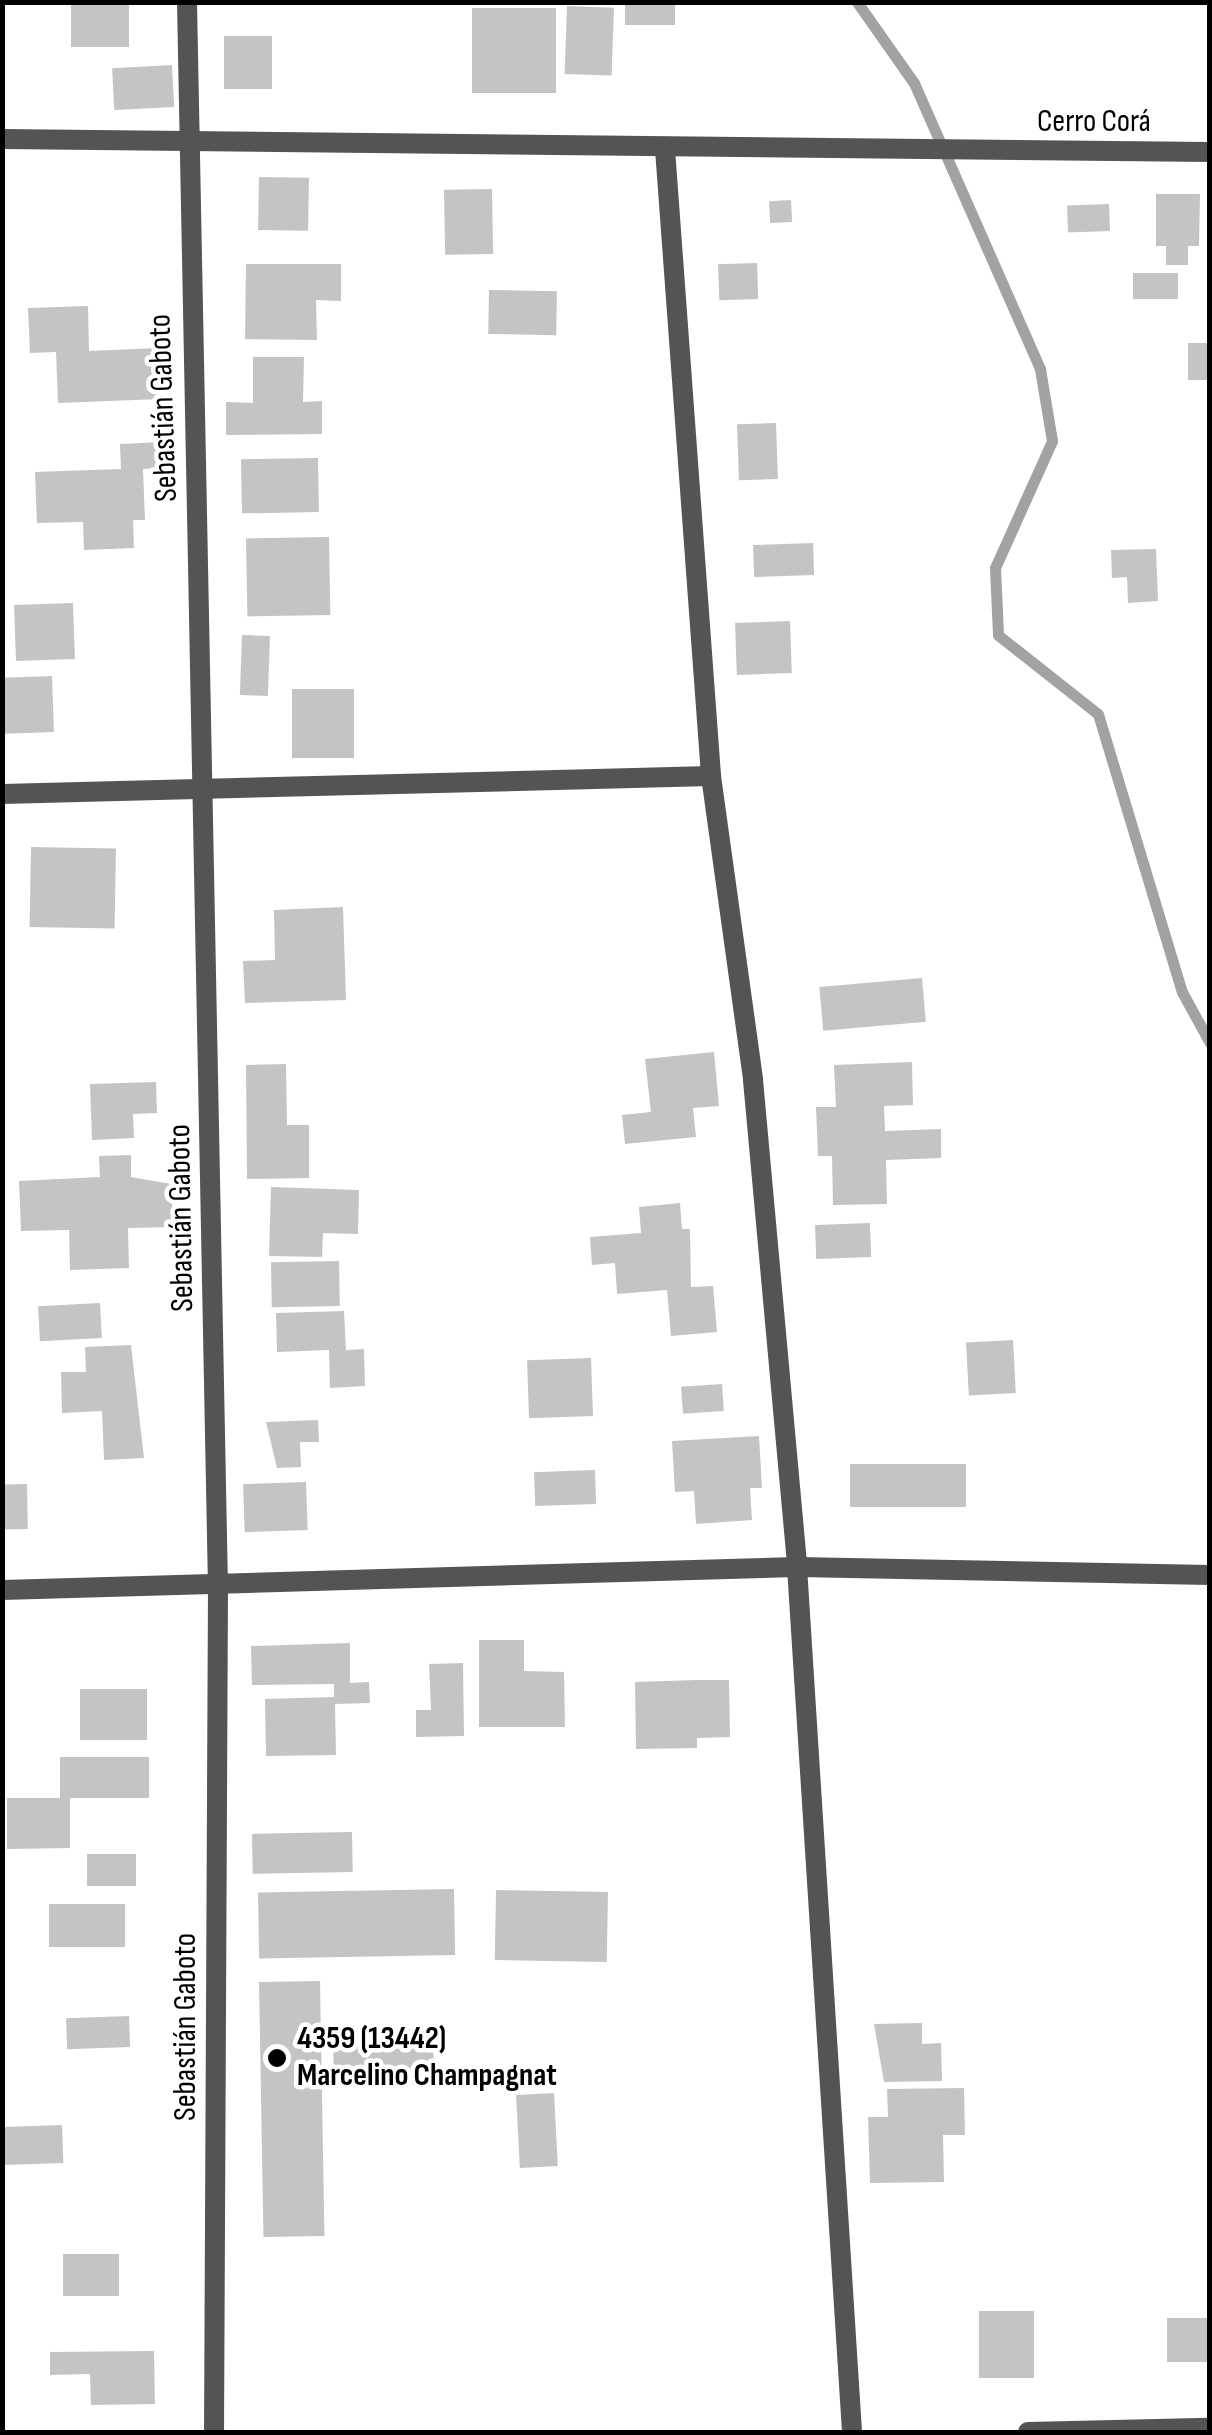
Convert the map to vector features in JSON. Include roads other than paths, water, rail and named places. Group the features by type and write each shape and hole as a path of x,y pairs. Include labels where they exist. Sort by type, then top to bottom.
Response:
{"street":[{"name":"Sebastián Gaboto","path":"188,2 186,145 206,794 218,1587 214,2432"},
{"name":"Cerro Corá","path":"2,139 186,145 1210,152"},
{"path":"664,149 711,776 752,1080 797,1566 852,2432"},
{"path":"2,794 206,794 711,776"},
{"path":"2,1590 218,1587 797,1566 1210,1574"},
{"path":"1028,2432 1210,2428"}],"waterway":[{"path":"857,2 914,83 1040,369 1052,441 995,568 998,635 1098,714 1182,992 1210,1043"}],"place":[{"name":"4359 (13442) Marcelino Champagnat","path":"277,2058"}]}
